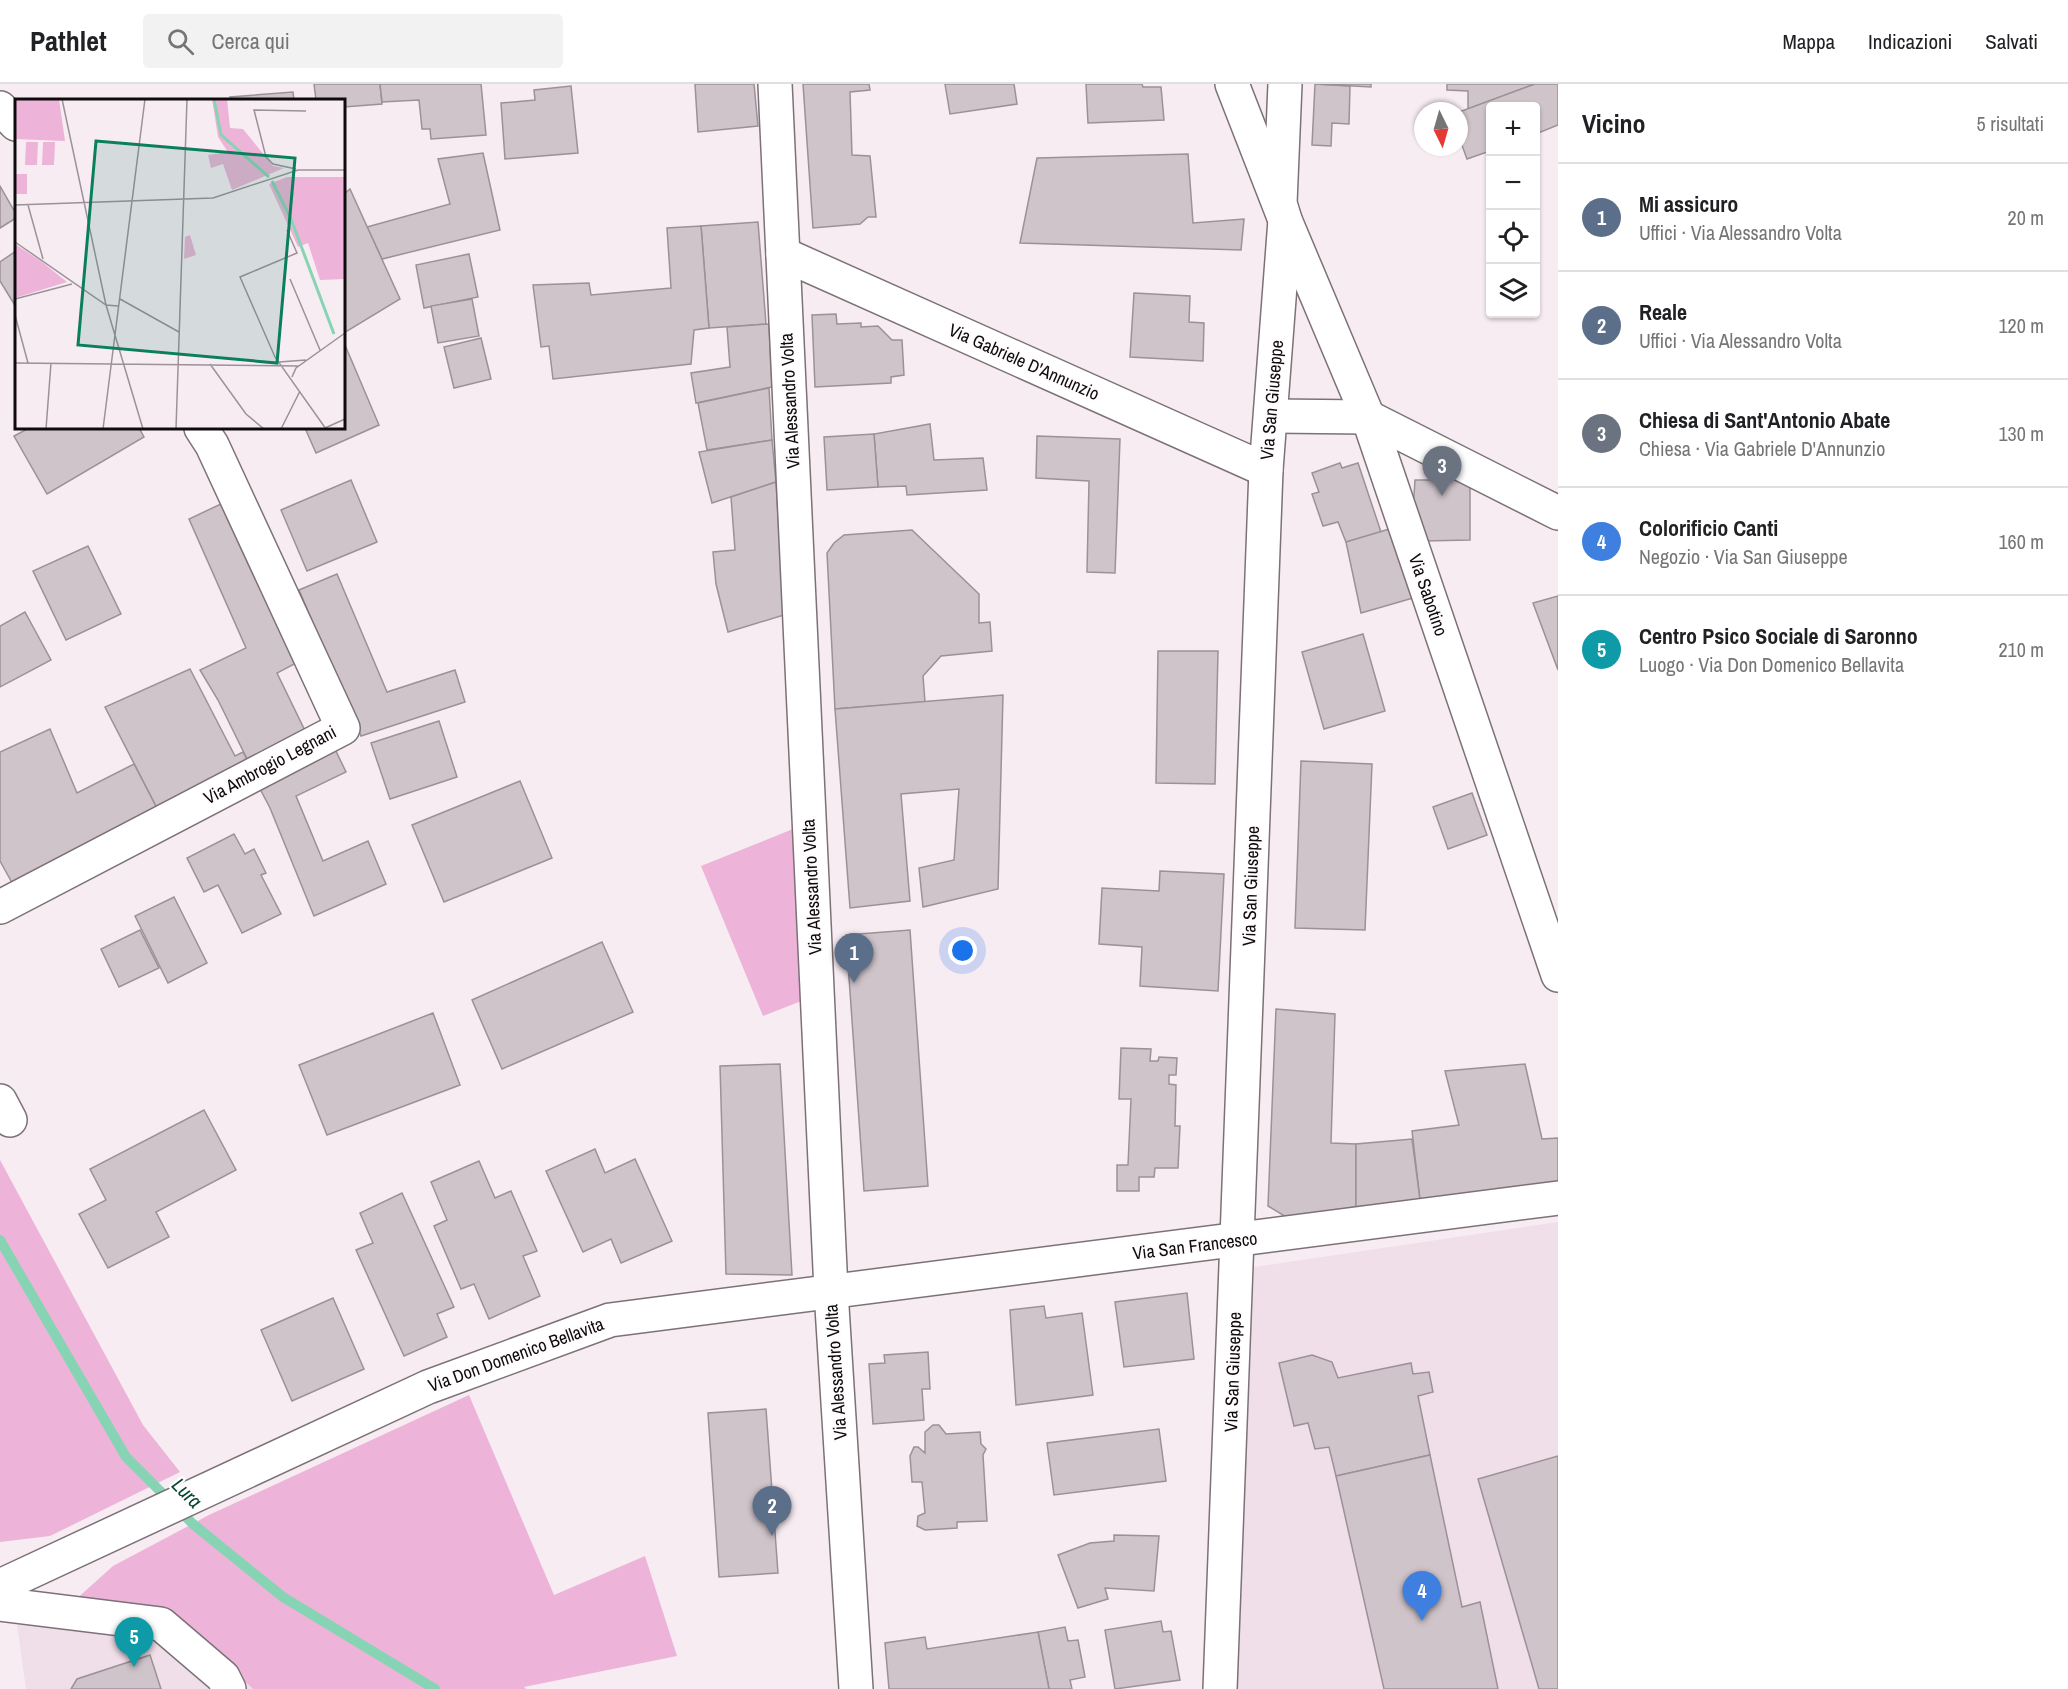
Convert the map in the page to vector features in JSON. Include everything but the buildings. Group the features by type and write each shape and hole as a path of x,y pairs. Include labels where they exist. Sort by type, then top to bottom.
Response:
{"street":[{"name":"Via Alessandro Volta","path":"775,84 831,1291 856,1689"},
{"path":"1232,84 1285,220"},
{"name":"Via San Giuseppe","path":"1220,1689 1266,470 1272,416 1285,220 1280,203 1285,84"},
{"path":"0,108 15,123"},
{"name":"Via Sabotino","path":"1285,220 1368,417 1558,975"},
{"name":"Via Gabriele D'Annunzio","path":"783,254 1266,470"},
{"path":"1272,416 1368,417 1558,513"},
{"name":"Via Ambrogio Legnani","path":"0,907 343,728 212,445 202,429"},
{"name":"Via San Francesco","path":"831,1291 1238,1241 1558,1198"},
{"name":"Via Don Domenico Bellavita","path":"0,1586 428,1387 610,1320 831,1291"},
{"path":"0,1604 161,1624 223,1677 229,1689"}],"shaded area":[{"path":"793,829 804,1000 763,1016 701,866"},
{"path":"0,1160 143,1425 180,1472 50,1536 0,1542"},
{"path":"1558,1222 1558,1689 1237,1689 1254,1267"},
{"path":"469,1395 554,1595 645,1556 677,1656 524,1687 526,1689 253,1689 166,1607 73,1602 113,1566 209,1515"},
{"path":"73,1602 166,1607 253,1689 26,1689 17,1625"}],"waterway":[{"name":"Lura","path":"0,1240 126,1457 193,1524 283,1597 435,1689"}],"place":[{"name":"Chiesa di Sant'Antonio Abate","path":"1442,496"},
{"name":"Mi assicuro","path":"854,983"},
{"name":"Reale","path":"772,1536"},
{"name":"Colorificio Canti","path":"1422,1621"},
{"name":"Centro Psico Sociale di Saronno","path":"134,1667"}]}
